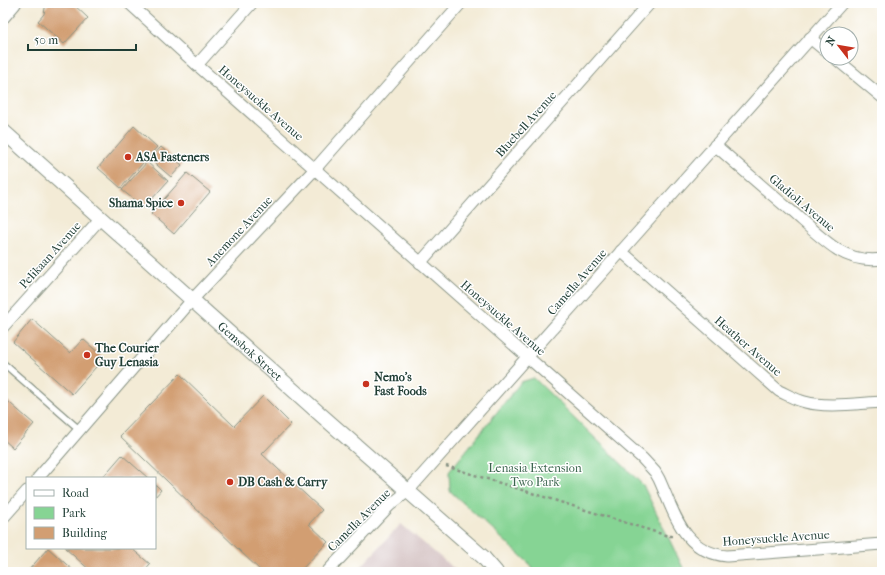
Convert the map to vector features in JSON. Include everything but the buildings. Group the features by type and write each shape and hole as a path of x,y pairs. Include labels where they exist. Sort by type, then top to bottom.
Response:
{"street":[{"path":"3,16 14,3"},
{"name":"Honeysuckle Avenue","path":"129,3 650,466 659,479 681,528 688,538 695,544 709,553 726,556 882,544"},
{"path":"197,65 252,3"},
{"name":"Anemone Avenue","path":"39,477 192,300 315,168 461,3"},
{"name":"Bluebell Avenue","path":"420,263 650,3"},
{"name":"Camella Avenue","path":"327,572 389,506 408,491 842,3"},
{"path":"810,38 819,45"},
{"path":"844,66 882,97"},
{"name":"Gemsbok Street","path":"3,131 100,219 482,557 496,572"},
{"name":"Gladioli Avenue","path":"715,145 810,228 838,250 861,259 882,259"},
{"name":"Pelikaan Avenue","path":"3,327 100,219"},
{"name":"Heather Avenue","path":"621,251 779,391 792,398 822,405 882,402"},
{"path":"3,518 26,492"}],"lane":[{"path":"3,363 80,431"}],"path":[{"path":"445,465 668,536 688,538"}],"shaded area":[{"path":"401,524 458,572 356,572"}],"green space":[{"name":"Lenasia Extension Two Park","path":"534,378 643,485 685,572 534,572 531,565 450,491 449,472 521,382"}],"place":[{"name":"ASA Fasteners","path":"128,157"},
{"name":"Shama Spice","path":"181,203"},
{"name":"The Courier Guy Lenasia","path":"87,355"},
{"name":"Nemo's Fast Foods","path":"366,384"},
{"name":"DB Cash & Carry","path":"230,482"}]}
